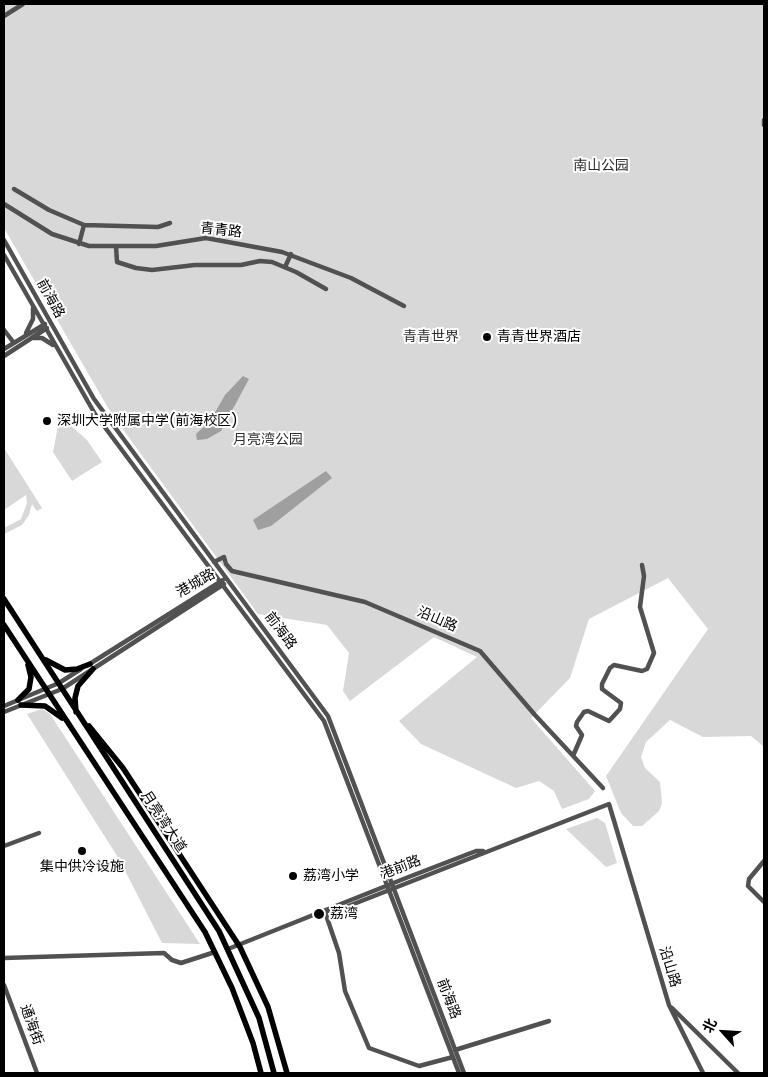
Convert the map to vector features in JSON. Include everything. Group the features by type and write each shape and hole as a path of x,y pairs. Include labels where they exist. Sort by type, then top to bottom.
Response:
{"main road":[{"name":"月亮湾大道","path":"4,599 212,919 228,949 258,1018 274,1073"},
{"name":"月亮湾大道","path":"4,625 205,932 216,952 244,1018 261,1073"},
{"path":"38,652 52,665 65,670 91,666"},
{"path":"26,658 31,682 29,689 19,703 45,706 70,726"},
{"path":"91,666 76,692 79,717 123,768 244,954 274,1023 286,1073"}],"street":[{"path":"4,16 23,4"},
{"path":"764,120 764,125"},
{"path":"14,188 50,210 84,225 158,227 170,222"},
{"name":"青青路","path":"4,204 38,226 79,244 156,246 206,238 291,254 351,278 404,306"},
{"path":"79,244 84,225"},
{"name":"前海路","path":"4,240 98,405 328,716 459,1073"},
{"path":"116,246 117,262 144,270 209,264 241,265 260,261 272,262 326,289"},
{"path":"285,267 291,254"},
{"name":"前海路","path":"4,255 96,414 327,726 464,1073"},
{"path":"23,337 33,319 32,304"},
{"path":"4,349 43,324 51,324"},
{"path":"4,356 51,324"},
{"path":"4,330 14,343"},
{"path":"32,338 42,338 57,348"},
{"name":"沿山路","path":"214,562 224,557 226,564 232,571 365,602 480,651 603,788"},
{"path":"573,756 582,735 576,726 576,722 584,712 588,711 609,721 620,709 621,703 602,689 602,684 610,668 614,665 642,671 647,669 654,653 640,608 644,576 642,565"},
{"name":"港城路","path":"19,703 60,686 220,580 227,579"},
{"name":"港城路","path":"91,666 224,585 227,579"},
{"path":"4,706 19,703"},
{"path":"4,712 19,703"},
{"name":"沿山路","path":"609,804 669,1005 703,1073"},
{"name":"港前路","path":"228,949 326,911 346,907 391,887 478,856 484,851 609,804"},
{"path":"4,846 39,833"},
{"path":"764,861 749,880 748,886 764,902"},
{"path":"326,911 339,953 345,991 369,1048 419,1066 453,1057"},
{"path":"4,958 164,952 172,960 181,963 216,952"},
{"name":"通海街","path":"4,984 37,1073"},
{"path":"669,1005 738,1073"},
{"path":"455,1050 549,1021"}],"green space":[{"path":"4,4 764,4 764,747 751,736 703,737 670,720 646,742 641,757 645,768 660,782 662,803 659,811 642,826 633,826 621,813 606,776 708,629 668,578 589,619 570,678 531,718 595,791 589,799 562,809 554,791 539,781 516,788 421,744 399,721 477,657 434,637 350,701 343,691 349,653 327,625 258,614 111,413 4,228"},
{"path":"60,416 87,440 102,462 72,481 53,452"},
{"path":"4,448 42,508 37,511 32,504 29,515 22,525 4,534 4,528 21,519 27,503 26,495 4,510"},
{"path":"42,709 50,714 200,944 162,943 119,859 27,714"},
{"path":"597,818 605,823 617,863 606,867 566,829"}],"shaded area":[{"path":"243,376 249,379 221,431 207,439 197,440 196,434 210,421 225,395"},
{"path":"326,471 332,478 271,526 258,530 253,520"}],"place":[{"name":"青青世界酒店","path":"487,337"},
{"name":"深圳大学附属中学(前海校区)","path":"47,421"},
{"name":"集中供冷设施","path":"82,851"},
{"name":"荔湾小学","path":"293,876"},
{"name":"荔湾","path":"319,914"}],"park label":[{"name":"南山公园","path":"601,166"},
{"name":"青青世界","path":"431,337"},
{"name":"月亮湾公园","path":"268,440"}]}
